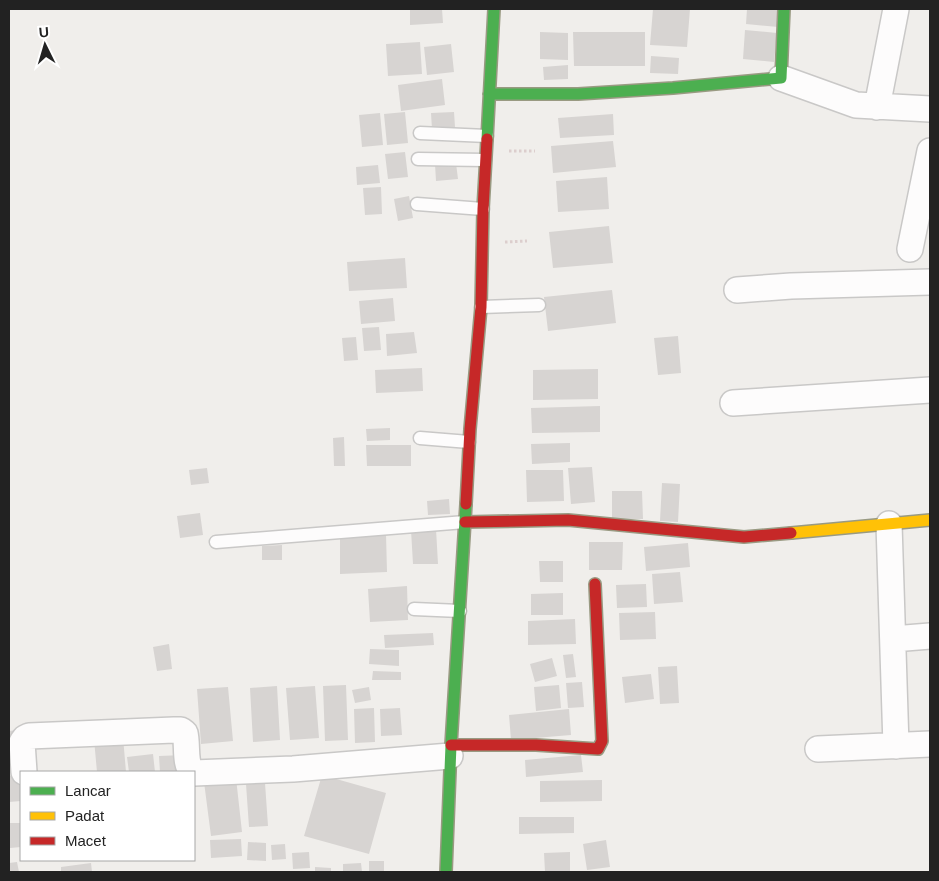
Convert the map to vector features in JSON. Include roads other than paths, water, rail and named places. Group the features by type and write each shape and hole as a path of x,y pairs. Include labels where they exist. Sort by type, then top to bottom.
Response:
{"main road":[{"path":"446,872 451,750 469,442 481,307 483,209 494,9"},
{"path":"489,94 578,94 781,78 784,9"},
{"path":"465,522 568,520 744,537 930,520"},
{"path":"451,750 536,745 598,749 602,741 595,584"}],"street":[{"path":"877,107 896,9"},
{"path":"781,78 856,105 930,110"},
{"path":"910,248 930,151"},
{"path":"737,290 790,286 930,282"},
{"path":"734,403 930,390"},
{"path":"889,524 896,746"},
{"path":"893,639 930,636"},
{"path":"24,771 22,742 29,736 181,730 186,738 188,767 191,771"},
{"path":"818,749 930,744"},
{"path":"195,774 293,769 451,750"}],"lane":[{"path":"420,133 487,136"},
{"path":"418,160 486,160"},
{"path":"417,204 483,209"},
{"path":"481,307 539,305"},
{"path":"420,438 469,442"},
{"path":"216,542 465,522"},
{"path":"414,609 460,612"}]}
